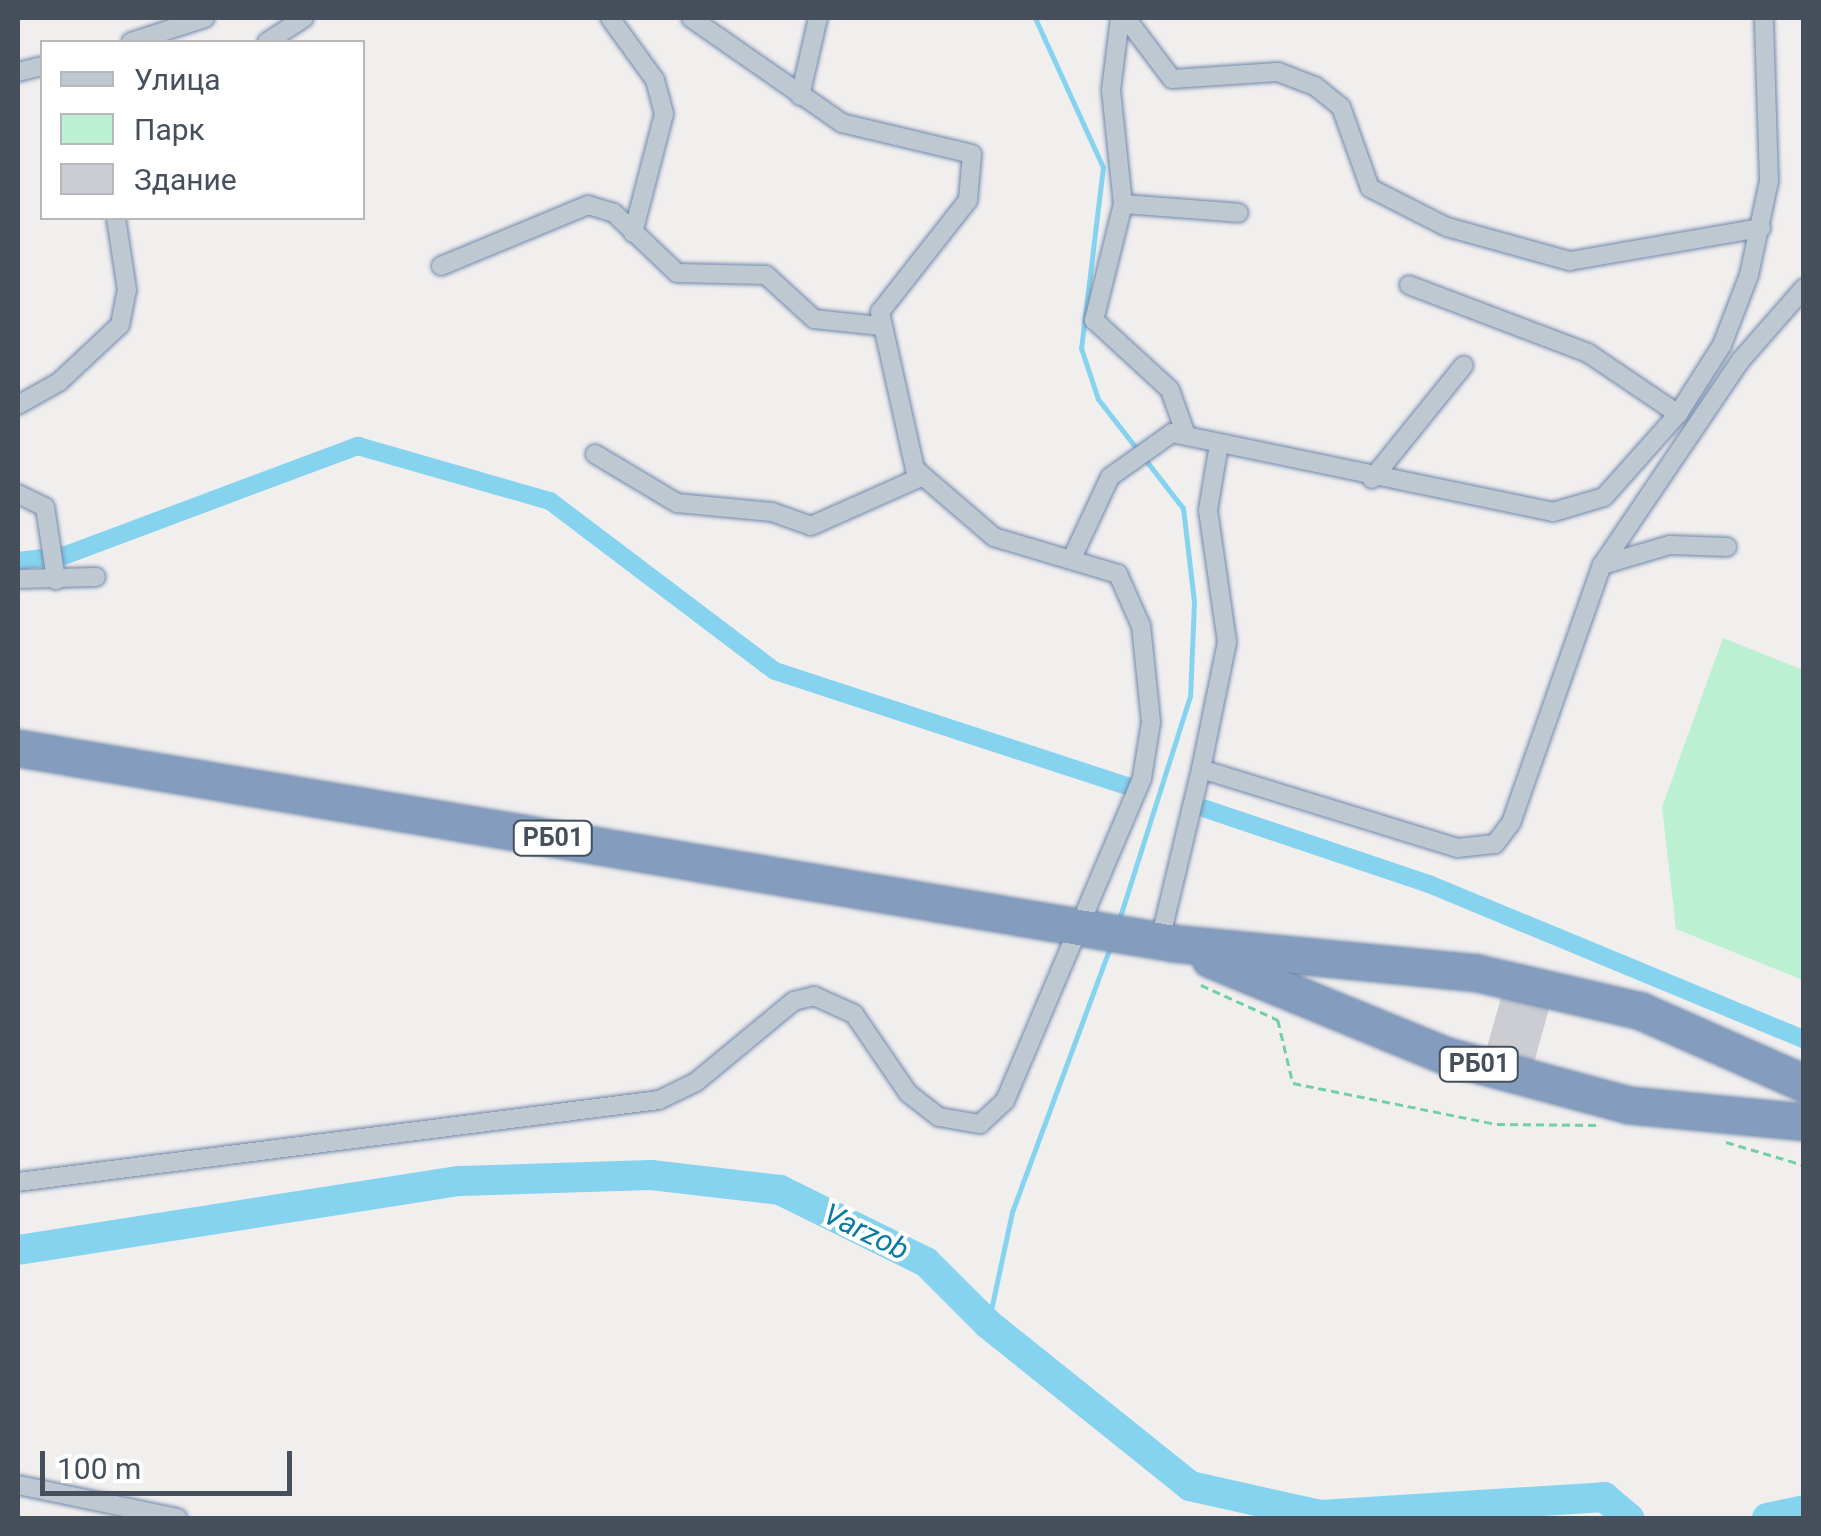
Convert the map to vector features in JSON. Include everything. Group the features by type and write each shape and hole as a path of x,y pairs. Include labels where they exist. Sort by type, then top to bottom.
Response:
{"highway":[{"name":"РБ01","path":"18,748 1159,940 1532,984 1641,1011 1804,1083"},
{"name":"РБ01","path":"1159,940 1447,1056 1629,1105 1804,1122"}],"street":[{"path":"138,40 205,18"},
{"path":"270,40 304,18"},
{"path":"610,18 655,80 664,114 633,233"},
{"path":"18,1182 659,1100 814,996 854,1014 922,1106 954,1124 980,1124 1005,1101 1084,927 1142,778 1151,722 1128,586 1074,556 994,537 919,478 879,326 897,281 968,200 976,161 966,150 842,123 691,18"},
{"path":"800,96 818,18"},
{"path":"1123,18 1111,90 1123,204 1096,327 1170,390 1186,435"},
{"path":"1123,18 1172,79 1278,72 1315,86 1341,107 1370,188 1447,227 1570,261 1762,228"},
{"path":"1074,556 1110,476 1160,437 1186,435 1372,480 1568,511 1627,480 1678,414 1722,345 1762,228 1764,18"},
{"path":"1123,204 1239,213"},
{"path":"440,266 588,205 633,233 677,273 766,275 814,319 879,326"},
{"path":"18,405 59,382 120,325 127,290 116,220"},
{"path":"1408,286 1588,353 1678,414"},
{"path":"1201,770 1487,850 1511,823 1602,565 1741,360 1804,288"},
{"path":"1722,345 1741,360"},
{"path":"1372,480 1464,365"},
{"path":"1159,940 1201,770 1226,642 1208,510 1219,444"},
{"path":"595,454 676,503 772,512 810,526 919,478"},
{"path":"18,494 45,507 56,576"},
{"path":"1602,565 1670,544 1727,547"},
{"path":"18,579 96,576"},
{"path":"18,1486 178,1518"}],"path":[{"path":"1194,979 1278,1020 1293,1083 1497,1124 1618,1124"},
{"path":"1714,1138 1804,1165"}],"green space":[{"path":"1723,638 1803,670 1803,980 1676,929 1662,807"}],"building":[{"path":"1511,963 1558,976 1529,1081 1481,1068"}],"waterway":[{"path":"1035,18 1103,167 1081,348 1098,399 1183,508 1194,602 1190,696 1119,920"},
{"path":"18,561 66,555 358,446 550,501 775,671 1135,789"},
{"path":"1206,809 1429,884 1804,1039"},
{"path":"988,1324 1012,1212 1111,944"},
{"name":"Varzob","path":"18,1250 461,1181 651,1175 780,1190 926,1262 988,1324 1190,1486 1320,1515 1604,1497 1629,1518"},
{"name":"Varzob","path":"1767,1518 1804,1510"}]}
